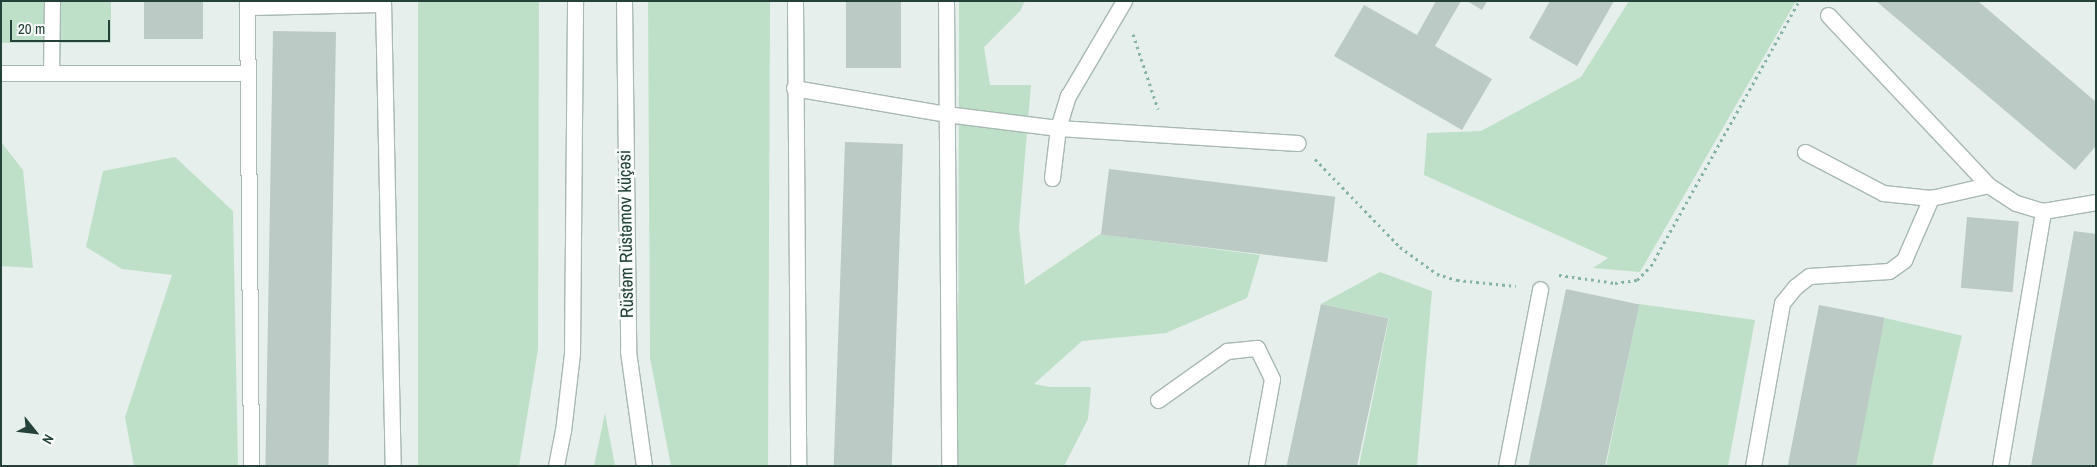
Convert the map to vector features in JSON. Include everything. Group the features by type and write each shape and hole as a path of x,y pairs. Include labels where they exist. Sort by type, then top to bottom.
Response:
{"street":[{"path":"51,73 52,1"},
{"path":"556,466 563,431 572,353 575,1"},
{"name":"Rüstəm Rüstəmov küçəsi","path":"624,1 628,351 644,466"},
{"path":"795,1 794,88 798,466"},
{"path":"946,1 949,466"},
{"path":"1052,178 1058,128 1068,96 1124,2"},
{"path":"250,466 247,4 383,3 393,466"},
{"path":"1828,15 1988,185 2016,203 2043,211 2096,202"},
{"path":"1,73 247,73"},
{"path":"794,88 946,114 1058,128 1298,143"},
{"path":"1805,152 1883,193 1931,198 1988,185"},
{"path":"1753,466 1782,303 1795,287 1809,276 1889,271 1904,260 1931,198"},
{"path":"2000,466 2043,211"},
{"path":"1506,466 1540,289"},
{"path":"1158,400 1227,351 1257,348 1272,379 1256,466"}],"path":[{"path":"1298,143 1337,180 1400,247 1437,274 1457,280 1540,289 1551,278 1561,275 1615,283 1637,280 1651,266 1799,1"},
{"path":"1124,2 1167,135"}],"green space":[{"path":"1,1 111,1 111,43 1,43"},
{"path":"418,1 539,1 538,349 519,466 418,466"},
{"path":"648,1 770,1 768,466 671,466 650,358"},
{"path":"959,1 1025,1 1020,11 984,47 990,85 1031,85 1019,228 1025,285 1100,234 1260,255 1247,298 1166,333 1082,341 1034,384 1050,387 1091,387 1088,419 1064,466 958,466"},
{"path":"1629,1 1796,1 1640,272 1593,268 1608,258 1424,175 1427,133 1481,131 1581,77"},
{"path":"1,142 23,170 33,268 1,266"},
{"path":"175,157 233,211 238,466 134,466 125,417 172,275 122,269 86,247 103,171"},
{"path":"1380,272 1432,291 1417,466 1359,466 1389,318 1321,304"},
{"path":"1639,304 1755,320 1728,466 1606,466"},
{"path":"1885,318 1962,336 1932,466 1851,465"},
{"path":"605,413 615,466 594,466"}],"building":[{"path":"144,1 203,1 203,39 144,39"},
{"path":"846,1 901,1 901,68 846,68"},
{"path":"1436,1 1461,1 1435,46 1492,79 1462,130 1334,56 1364,5 1417,35"},
{"path":"1467,1 1487,1 1482,10"},
{"path":"1550,1 1614,1 1577,66 1529,38"},
{"path":"1876,1 1978,1 2096,102 2096,146 2075,170"},
{"path":"273,31 336,32 328,466 265,466"},
{"path":"845,142 903,144 892,466 834,466"},
{"path":"1109,169 1335,197 1327,262 1101,235"},
{"path":"1967,217 2019,222 2013,292 1961,288"},
{"path":"2074,231 2096,234 2096,466 2031,466"},
{"path":"1566,289 1639,305 1605,466 1529,465"},
{"path":"1321,304 1388,318 1357,466 1287,465"},
{"path":"1819,305 1885,318 1856,466 1788,466"}]}
